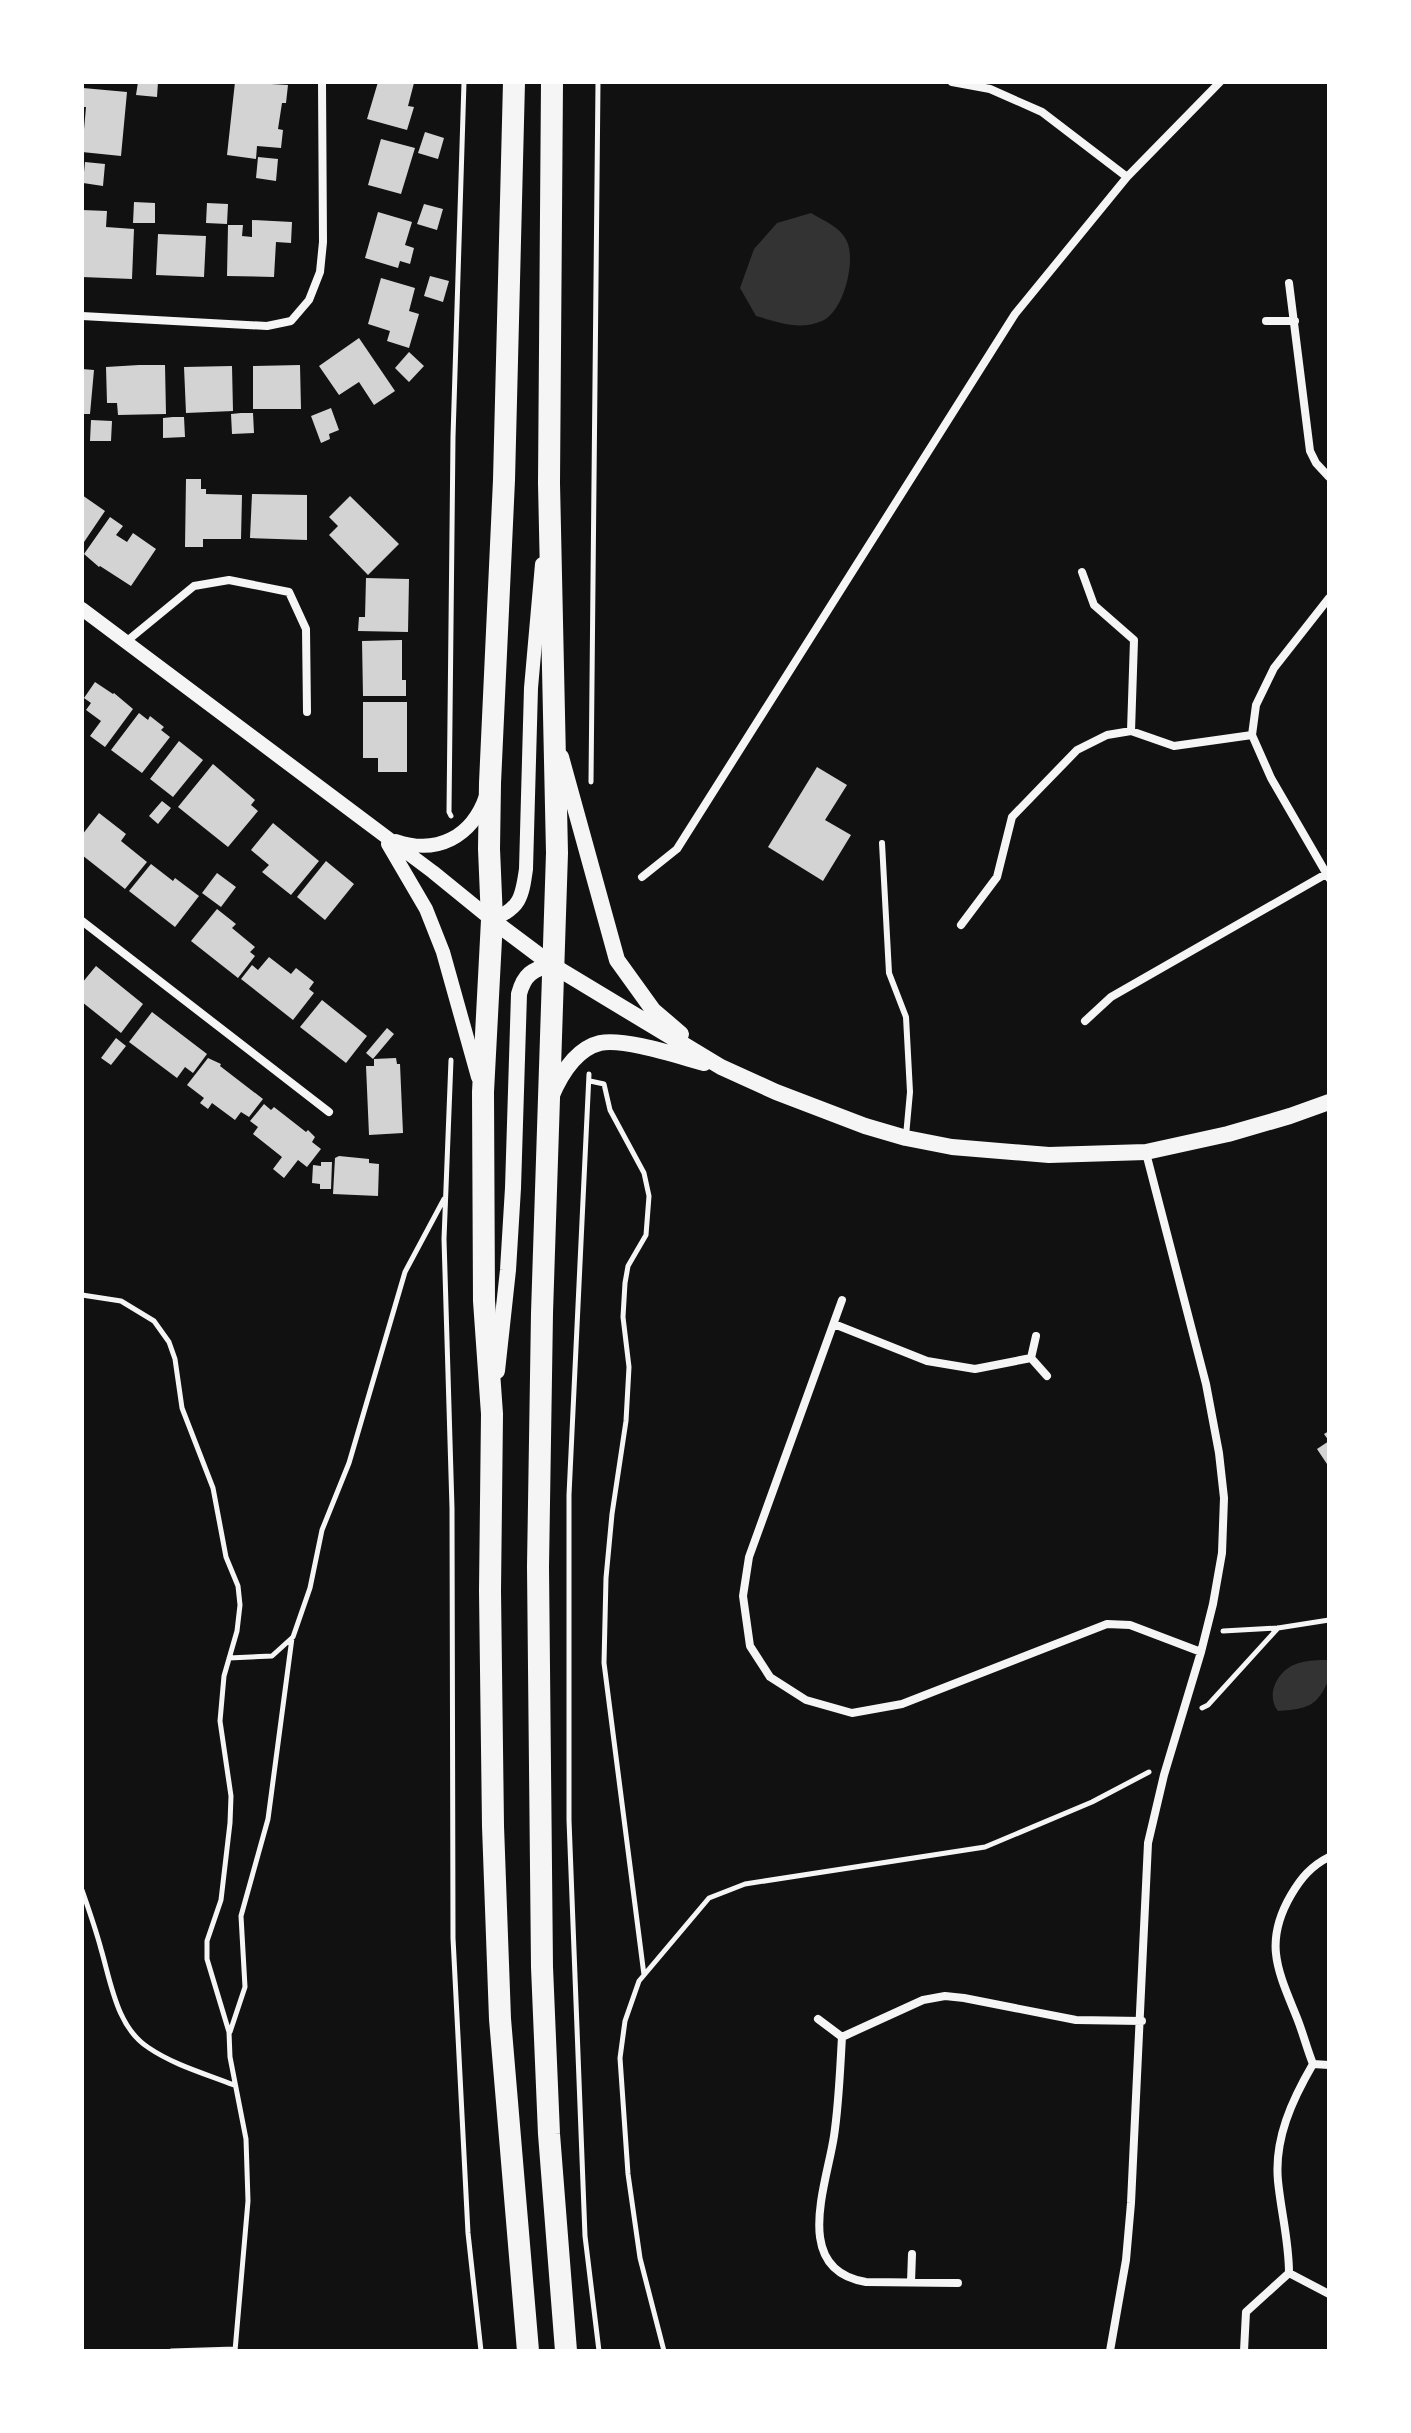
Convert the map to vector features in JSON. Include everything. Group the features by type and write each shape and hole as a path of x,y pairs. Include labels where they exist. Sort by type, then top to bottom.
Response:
{"highway":[{"path":"514,82 504,480 490,783 492,920 483,1092 484,1301 492,1414 492,1732 499,1989 528,2351"},
{"path":"552,82 549,483 557,853 538,1567 542,1967 549,2134 566,2351"}],"main road":[{"path":"555,732 617,960 653,1010 721,1067"},
{"path":"492,920 552,965 721,1067 776,1092 906,1138 952,1147 1049,1155 1146,1152 1228,1134 1329,1102"},
{"path":"492,1414 508,1270 519,994 523,979 536,968 552,965"},
{"path":"549,1101 568,1065 598,1043 639,1046 721,1067"}],"street":[{"path":"82,316 267,326 291,321 309,300 320,272 323,242 322,82"},
{"path":"952,82 990,89 1042,112 1127,177"},
{"path":"642,877 677,849 1015,314 1127,177 1220,82"},
{"path":"1289,283 1310,451 1329,477"},
{"path":"1266,321 1295,321"},
{"path":"82,609 492,920 510,912 522,895 526,869 531,688 549,483"},
{"path":"1082,572 1094,605 1134,640 1131,731"},
{"path":"127,641 194,586 229,580 289,592 306,629 307,712"},
{"path":"1085,1021 1111,997 1328,876 1271,778 1252,735 1256,705 1274,668 1329,598"},
{"path":"961,925 997,877 1012,817 1077,750 1107,735 1131,731 1174,746 1252,735"},
{"path":"384,837 410,846 427,847 460,835 472,824 482,807 490,783"},
{"path":"384,837 426,909 443,952 483,1092"},
{"path":"82,921 329,1112"},
{"path":"1110,2351 1126,2260 1142,2021 1148,1843 1207,1628 1222,1553 1224,1498 1206,1384 1146,1152"},
{"path":"842,1300 749,1557 743,1596 750,1646 770,1677 806,1700 852,1713 902,1704 1107,1624 1130,1625 1201,1652"},
{"path":"834,1324 927,1361 975,1369 1031,1358"},
{"path":"1031,1358 1036,1336"},
{"path":"1031,1358 1047,1376"},
{"path":"1244,2351 1246,2312 1289,2273 1289,2247 1277,2178 1282,2135 1291,2102 1313,2064 1297,2017 1283,1989 1275,1942 1281,1913 1291,1895 1313,1865 1329,1857"},
{"path":"842,2037 923,2000 945,1996 1076,2020 1142,2021"},
{"path":"818,2019 842,2037"},
{"path":"842,2037 837,2115 819,2218 821,2243 829,2263 853,2280 958,2283"},
{"path":"1313,2064 1329,2065"},
{"path":"911,2282 912,2254"},
{"path":"1289,2273 1329,2294"}],"lane":[{"path":"882,843 889,973 906,1017 910,1092 906,1138"}],"path":[{"path":"449,812 453,437 464,82"},
{"path":"591,797 598,82"},
{"path":"451,1048 444,1239 452,1524 453,1938 468,2233 481,2351"},
{"path":"599,2351 585,2236 569,1820 569,1495 590,1081 604,1084 610,1110 644,1173 649,1196 646,1235 628,1266 625,1283 623,1317 629,1367 626,1421 606,1578 604,1663 644,1975"},
{"path":"229,2035 245,1987 241,1916 268,1819 293,1637 310,1588 322,1530 349,1463 405,1272 446,1195"},
{"path":"82,1295 121,1301 154,1321 169,1342 175,1359 182,1408 213,1488 226,1557 238,1586 240,1605 237,1631 224,1676 220,1721 231,1796 230,1823 221,1900 207,1941 207,1959 229,2035 234,2085 246,2139 248,2201 235,2350 171,2351"},
{"path":"1207,1628 1228,1632 1329,1620"},
{"path":"1181,1719 1208,1705 1278,1628"},
{"path":"229,1658 272,1656 293,1637"},
{"path":"664,2351 640,2258 628,2174 620,2058 625,2021 639,1981 709,1898 745,1884 985,1847 1092,1802 1168,1763"},
{"path":"82,1890 111,1988 134,2036 168,2059 234,2085"}],"shaded area":[{"path":"811,213 838,229 848,244 850,264 846,287 836,308 822,321 805,325 756,316 740,288 754,249 777,223"},
{"path":"1329,1660 1329,1678 1316,1701 1297,1709 1278,1711 1274,1705 1273,1691 1284,1672 1300,1663"}],"building":[{"path":"138,82 158,82 157,97 136,95"},
{"path":"235,82 288,85 278,129 283,130 281,148 257,146 256,159 227,155"},
{"path":"378,82 414,83 408,106 414,107 407,130 367,119"},
{"path":"83,88 127,92 121,156 82,152 86,107 82,107"},
{"path":"425,132 444,138 438,159 418,153"},
{"path":"381,139 415,148 401,194 368,185"},
{"path":"258,157 278,159 276,181 256,178"},
{"path":"85,162 105,164 103,186 83,183"},
{"path":"134,202 155,203 155,223 133,223"},
{"path":"207,203 228,204 227,224 206,223"},
{"path":"424,204 443,209 437,230 417,224"},
{"path":"82,210 107,211 106,227 134,229 132,279 82,277"},
{"path":"378,212 412,222 405,245 414,248 410,264 400,261 398,268 365,258"},
{"path":"252,220 292,222 291,243 276,242 274,277 227,276 228,225 243,225 242,236 252,237"},
{"path":"158,234 206,236 204,277 156,275"},
{"path":"430,276 449,281 443,302 424,296"},
{"path":"381,278 415,288 409,311 419,314 409,348 387,341 390,331 368,324"},
{"path":"359,338 395,391 374,405 359,382 339,395 319,366"},
{"path":"409,352 424,366 409,382 395,368"},
{"path":"165,365 166,414 118,415 117,403 107,403 106,367"},
{"path":"300,365 301,409 253,409 253,366"},
{"path":"232,366 233,411 186,413 184,367"},
{"path":"82,369 94,370 90,414 82,414"},
{"path":"331,408 339,430 329,434 330,439 321,443 311,416"},
{"path":"253,413 254,433 232,434 231,414"},
{"path":"184,417 185,437 163,438 163,418"},
{"path":"91,420 112,421 111,441 90,441"},
{"path":"186,479 201,479 201,489 206,489 206,494 242,495 241,539 203,539 203,547 185,547"},
{"path":"252,494 307,495 307,540 250,538"},
{"path":"82,495 105,511 82,545"},
{"path":"350,496 399,544 368,575 329,535 338,526 329,517"},
{"path":"110,517 123,526 116,535 127,542 133,533 156,549 131,586 84,554"},
{"path":"366,578 409,579 408,632 358,631 359,617 365,617"},
{"path":"402,640 402,680 406,680 406,696 363,696 362,641"},
{"path":"95,682 133,709 105,747 90,736 101,721 86,710 91,703 84,698"},
{"path":"363,702 407,702 407,772 378,772 378,758 363,758"},
{"path":"139,713 148,720 150,716 164,727 161,730 170,737 142,773 111,750"},
{"path":"179,741 203,760 173,797 150,779"},
{"path":"213,764 255,800 251,805 258,811 228,847 178,807"},
{"path":"817,767 847,785 825,820 851,835 823,881 768,847"},
{"path":"162,801 171,808 158,824 149,816"},
{"path":"99,813 126,834 121,841 147,862 125,889 82,855 82,835"},
{"path":"273,823 319,861 291,895 262,872 269,865 251,850"},
{"path":"326,861 354,884 325,920 297,897"},
{"path":"151,864 199,896 175,927 129,891"},
{"path":"217,873 236,887 221,907 202,893"},
{"path":"217,909 236,924 232,928 255,947 250,952 255,956 238,978 191,941"},
{"path":"269,957 291,974 296,968 314,982 309,989 314,993 293,1020 241,979 252,965 258,970"},
{"path":"96,966 143,1004 121,1033 82,1002 82,983"},
{"path":"322,1000 367,1036 346,1063 300,1027"},
{"path":"152,1012 207,1054 193,1073 185,1067 177,1078 129,1042"},
{"path":"387,1028 394,1034 373,1059 366,1053"},
{"path":"116,1038 126,1046 111,1065 101,1058"},
{"path":"208,1058 221,1064 263,1099 249,1117 241,1112 235,1120 212,1103 208,1109 200,1103 204,1098 187,1085"},
{"path":"396,1058 397,1064 400,1064 403,1133 369,1135 366,1066 374,1066 374,1059"},
{"path":"264,1104 271,1110 274,1107 306,1132 308,1130 315,1137 312,1142 321,1149 307,1167 298,1160 284,1178 273,1169 282,1157 253,1134 258,1127 250,1121"},
{"path":"335,1158 369,1159 369,1163 379,1164 378,1196 333,1194"},
{"path":"321,1162 332,1162 331,1189 320,1189 320,1184 312,1183 313,1165 321,1166"},
{"path":"1329,1441 1329,1467 1317,1449"}]}
